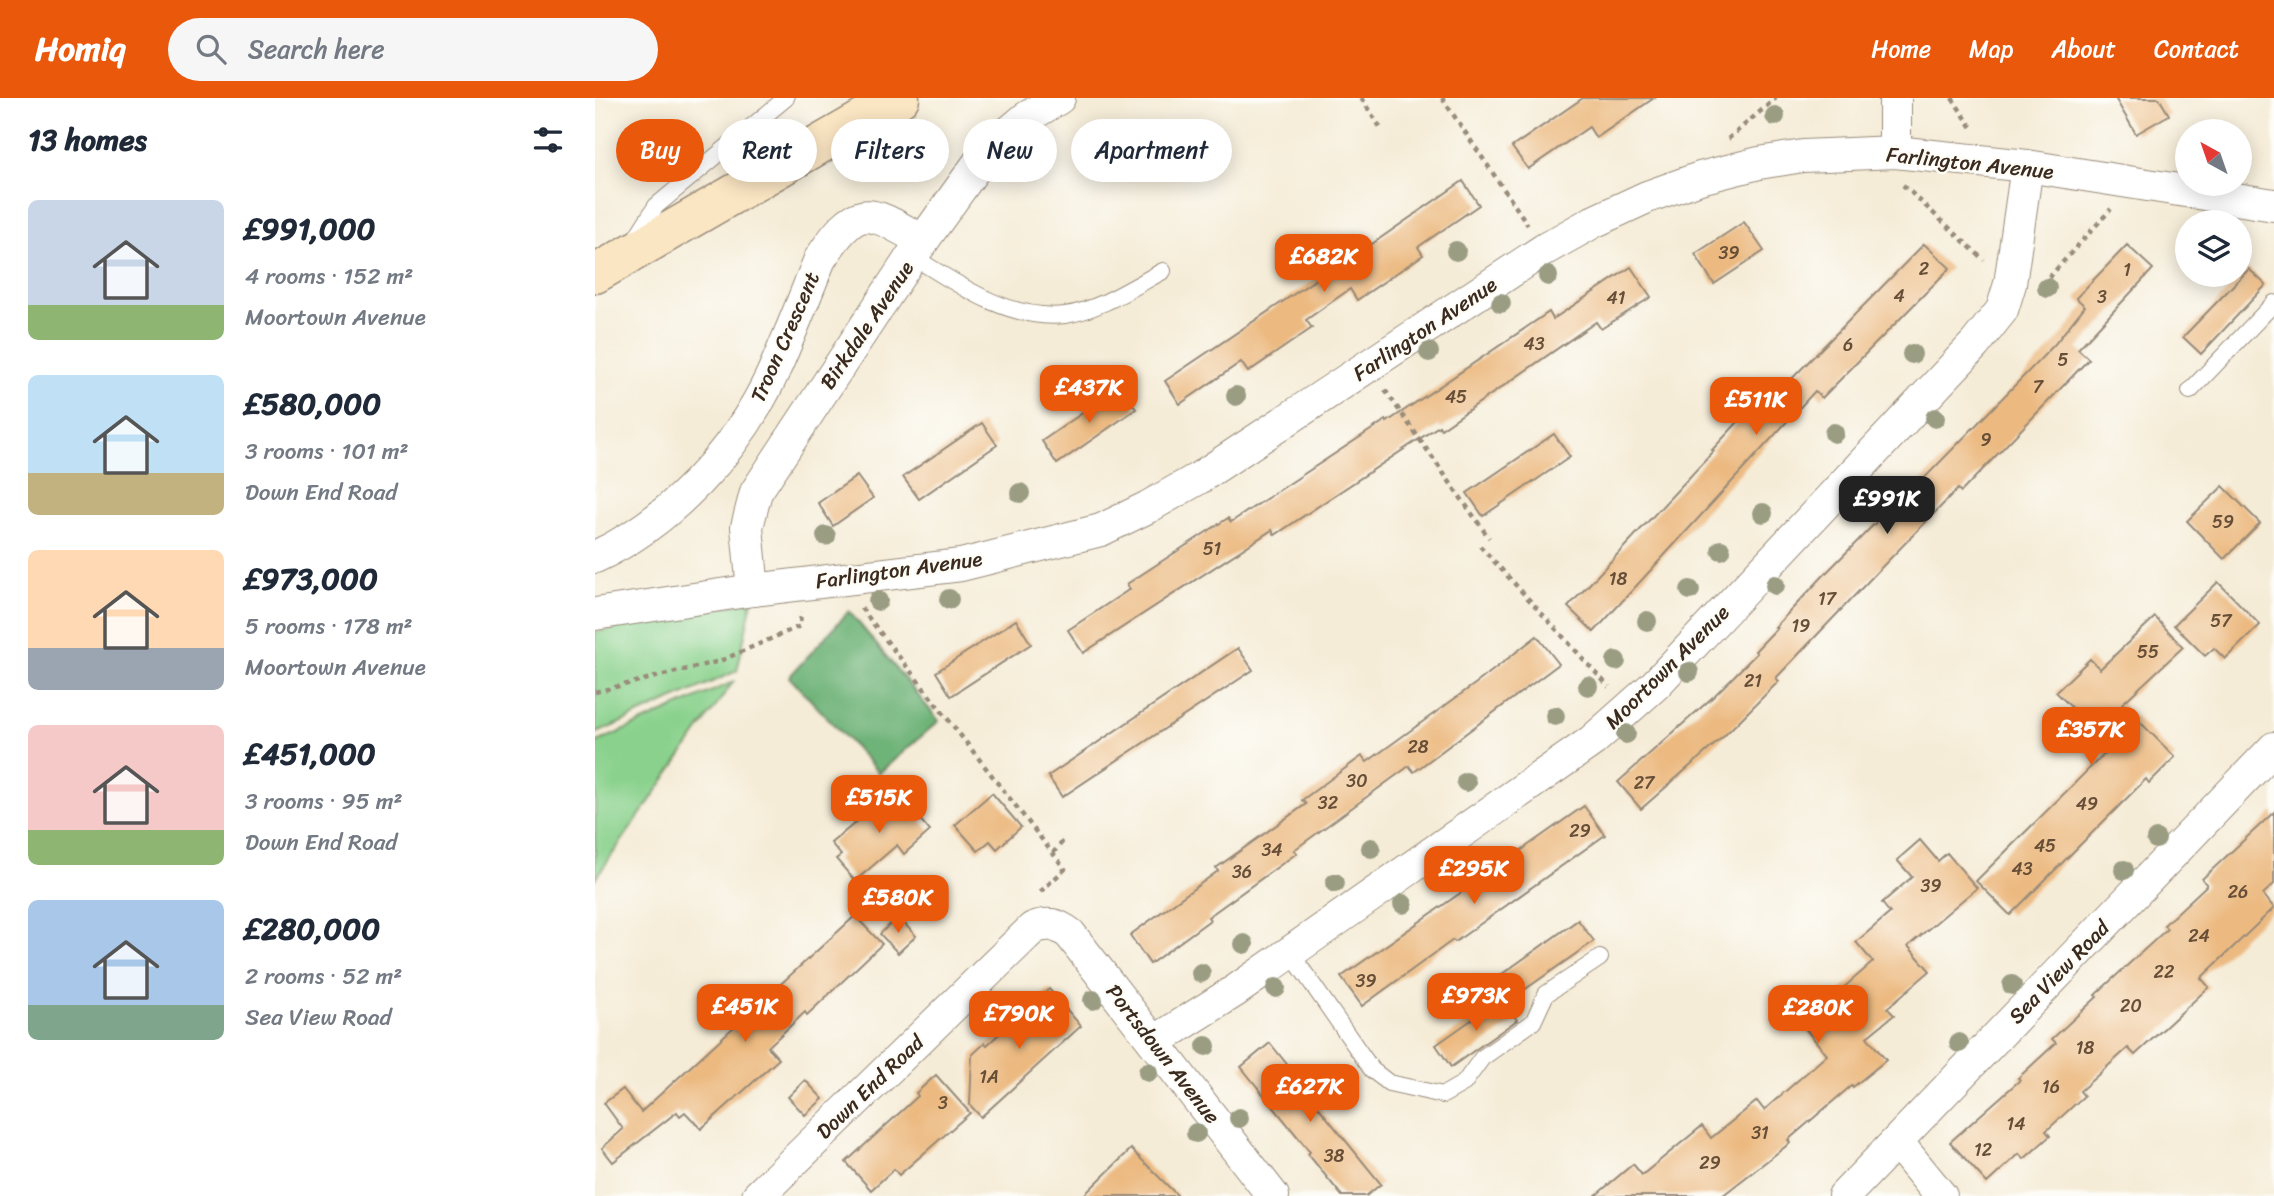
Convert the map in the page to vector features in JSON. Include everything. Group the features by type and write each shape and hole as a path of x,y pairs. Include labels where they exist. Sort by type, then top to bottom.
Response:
{"main road":[{"path":"609,266 900,98"}],"street":[{"name":"Birkdale Avenue","path":"753,590 747,527 756,492 918,248 988,150 1026,118 1059,98"},
{"path":"1883,153 1895,98"},
{"name":"Farlington Avenue","path":"595,614 753,590 961,565 1101,530 1148,508 1199,478 1545,249 1593,222 1647,197 1700,178 1759,163 1803,156 1883,153 2027,166 2274,205"},
{"name":"Moortown Avenue","path":"1154,1042 1235,991 1592,741 1655,685 1975,344 2006,296 2027,166"},
{"name":"Troon Crescent","path":"595,557 658,519 693,488 741,429 770,379 820,259 832,241 848,225 862,215 879,216 918,248"},
{"name":"Sea View Road","path":"1844,1196 2274,748"},
{"name":"Portsdown Avenue","path":"1045,923 1060,927 1070,934 1273,1196"},
{"name":"Down End Road","path":"758,1196 1033,928 1045,923"},
{"path":"1897,1142 1941,1196"}],"lane":[{"path":"609,266 656,205 786,98"},
{"path":"918,248 978,296 996,304 1031,313 1066,314 1095,305 1163,271"},
{"path":"2190,391 2274,303"},
{"path":"1290,952 1372,1070 1389,1083 1443,1095 1464,1083 1482,1058 1533,1022 1546,994 1600,958"}],"path":[{"path":"1361,98 1382,130"},
{"path":"1442,98 1545,249"},
{"path":"1883,153 2006,296 2031,298 2134,183"},
{"path":"1369,366 1489,538"},
{"path":"1480,546 1628,708"},
{"path":"840,580 1065,869 1039,892"},
{"path":"595,692 720,661 800,626 804,584"},
{"path":"1053,853 1064,840"}],"green space":[{"path":"752,601 737,671 595,734 595,632"},
{"path":"849,611 939,721 879,773 789,677"},
{"path":"733,682 595,879 595,743"}],"building":[{"path":"1583,98 1654,98 1596,138 1589,127 1528,169 1512,147"},
{"path":"2115,98 2159,98 2169,115 2136,134"},
{"path":"1463,181 1479,205 1418,247 1423,255 1357,300 1350,289 1306,320 1312,328 1248,372 1241,362 1180,404 1165,381"},
{"path":"1744,222 1764,251 1714,284 1695,254"},
{"path":"1924,244 1950,268 1822,398 1815,391 1594,632 1568,607 1763,395 1769,402"},
{"path":"2127,245 2153,269 2078,349 2089,359 1961,492 1958,489 1878,571 1776,678 1779,681 1723,737 1641,809 1618,782 1714,696 1757,653 1755,651 1777,628 1775,627 1826,573 1904,494 1907,496 2054,345 2085,306 2076,298"},
{"path":"1631,267 1651,297 1601,329 1596,322 1441,429 1439,426 1275,535 1272,530 1083,653 1068,630 1130,589 1127,584 1228,518 1231,522 1386,420 1387,422 1549,312 1553,319"},
{"path":"2252,272 2266,285 2201,354 2183,337 2232,287 2252,287"},
{"path":"1120,387 1136,409 1057,464 1042,441"},
{"path":"982,423 997,445 919,499 903,477"},
{"path":"1554,434 1570,457 1483,516 1467,493"},
{"path":"857,476 873,498 833,526 818,503"},
{"path":"2223,486 2260,523 2224,559 2187,521"},
{"path":"2218,582 2260,625 2225,659 2214,648 2205,656 2174,625"},
{"path":"2155,617 2183,647 2122,704 2175,757 2149,783 2146,779 2010,915 1976,881 2111,747 2056,692 2090,659 2100,669"},
{"path":"1016,620 1031,644 951,696 936,672"},
{"path":"1537,636 1559,664 1414,772 1409,766 1294,850 1297,853 1208,917 1210,920 1150,964 1130,935 1218,871 1216,868 1306,804 1302,800 1362,756 1367,762"},
{"path":"1238,648 1253,670 1062,797 1048,776"},
{"path":"895,790 930,831 904,854 897,845 855,881 836,859 841,855 831,843"},
{"path":"992,793 1021,827 997,849 990,841 978,851 955,825"},
{"path":"1584,806 1605,835 1362,1006 1341,977"},
{"path":"2274,812 2274,884 2263,894 2274,908 2201,978 2209,987 2135,1055 2128,1048 2080,1091 2084,1096 2046,1131 2050,1136 2024,1159 2019,1154 1987,1183 1950,1142 2020,1080 2018,1078 2056,1043 2052,1039 2167,929 2164,925 2207,885 2202,879"},
{"path":"1920,840 1938,861 1947,853 1977,888 1908,946 1930,971 1887,1008 1894,1015 1867,1037 1886,1060 1853,1087 1852,1085 1788,1140 1790,1143 1722,1196 1595,1196 1633,1164 1642,1175 1702,1126 1711,1138 1757,1101 1764,1110 1827,1055 1799,1021 1833,994 1834,996 1873,962 1856,942 1890,913 1882,903 1912,877 1897,860"},
{"path":"855,916 882,944 807,1015 805,1012 768,1047 779,1059 701,1129 685,1112 680,1116 677,1112 613,1162 602,1148 623,1129 604,1103 623,1089 641,1112"},
{"path":"898,917 916,936 898,953 880,934"},
{"path":"1578,920 1594,941 1510,1000 1495,979"},
{"path":"1049,989 1081,1026 981,1117 970,1105 972,1055 985,1043 987,1045"},
{"path":"1501,999 1517,1020 1451,1067 1436,1045"},
{"path":"1270,1043 1381,1184 1366,1196 1342,1196 1241,1067"},
{"path":"936,1075 970,1113 899,1175 894,1169 871,1190 846,1162 918,1096 916,1093"},
{"path":"805,1080 823,1099 805,1115 788,1097"},
{"path":"1131,1149 1178,1196 1083,1196"}]}
